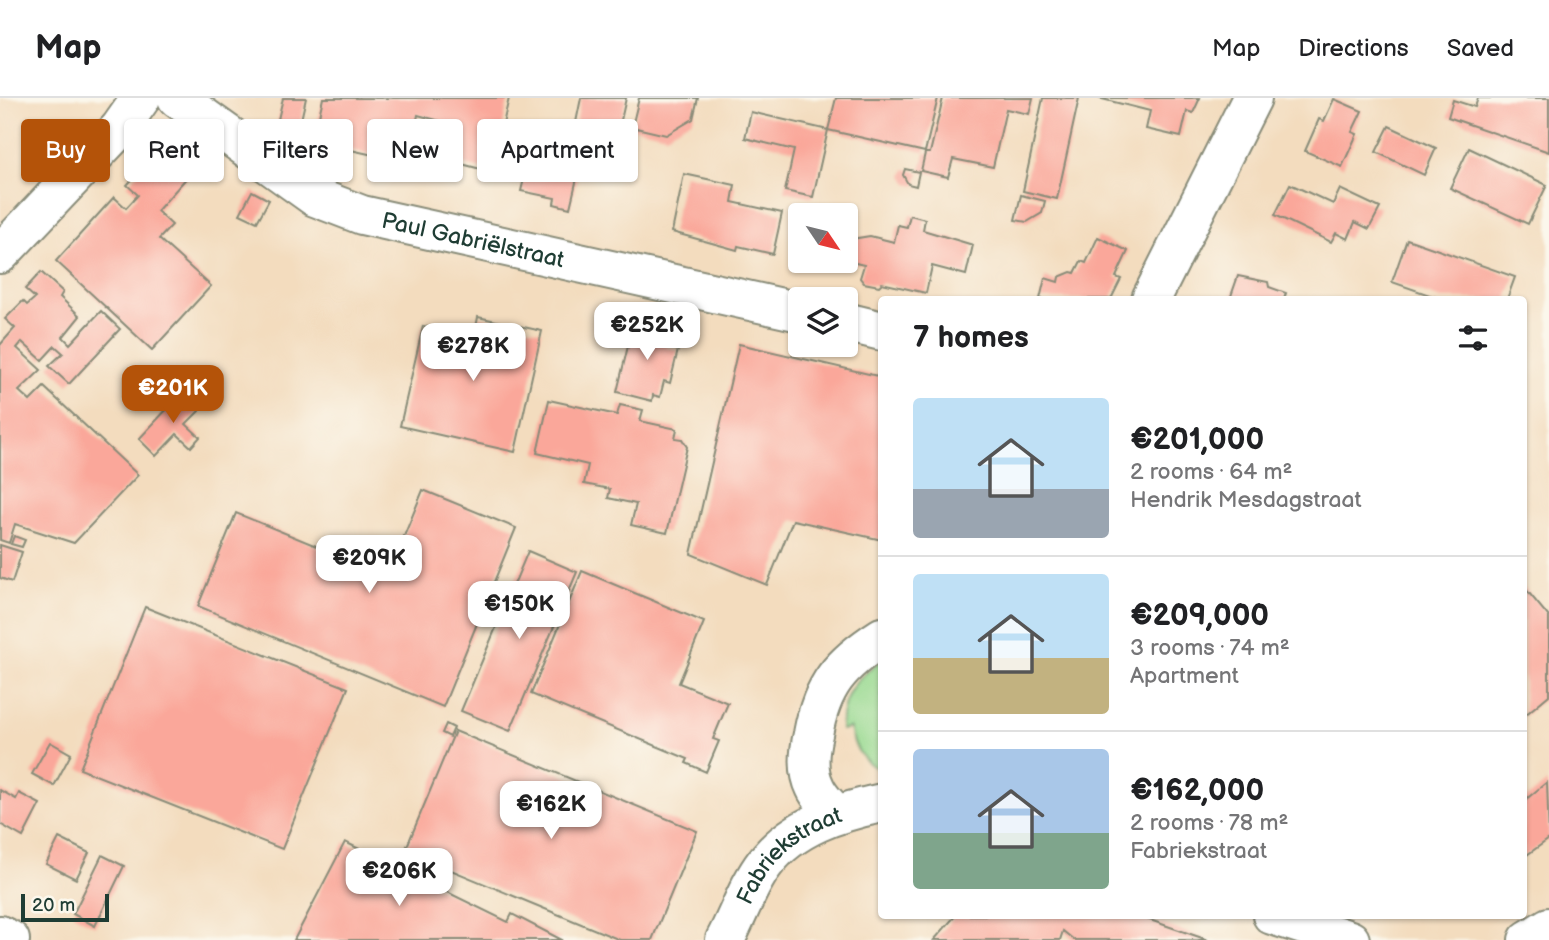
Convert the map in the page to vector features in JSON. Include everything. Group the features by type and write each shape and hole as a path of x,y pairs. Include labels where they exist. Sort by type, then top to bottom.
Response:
{"street":[{"path":"0,254 120,128 141,98"},
{"name":"Paul Gabriëlstraat","path":"177,98 315,197 362,215 788,309"},
{"path":"1153,296 1252,98"},
{"path":"858,326 878,330"},
{"path":"834,813 815,787 808,755 819,704 832,679 878,640"},
{"name":"Fabriekstraat","path":"725,940 765,863 797,834 834,813 878,804"},
{"path":"1284,919 1350,940"},
{"path":"1528,940 1549,927"},
{"path":"0,935 10,940"}],"green space":[{"path":"878,662 878,768 860,754 850,728 841,730 847,697 864,674"}],"building":[{"path":"283,98 306,98 301,119 278,119"},
{"path":"323,98 509,98 504,119 477,119 477,168 463,164 463,119 433,119 418,115 417,119 367,119 367,154 353,150 353,119 318,119"},
{"path":"581,98 626,98 621,119 577,119"},
{"path":"639,98 698,98 693,119 666,135 638,128 638,119 634,119"},
{"path":"836,98 938,98 925,152 828,130"},
{"path":"943,98 1033,98 1029,114 1006,109 993,167 953,159 948,177 921,171 925,153 930,153"},
{"path":"1043,98 1079,98 1057,199 1023,191"},
{"path":"1098,98 1200,98 1193,113 1187,111 1181,137 1146,129 1150,111"},
{"path":"1478,98 1549,98 1549,152 1448,117 1453,100 1475,107"},
{"path":"1334,99 1362,111 1352,132 1357,134 1342,167 1305,151 1319,119 1324,121"},
{"path":"751,112 828,130 813,197 785,191 794,150 745,138"},
{"path":"1389,126 1436,148 1424,175 1376,152"},
{"path":"1469,148 1547,185 1528,224 1450,188"},
{"path":"905,169 919,172 916,186 908,184 903,175"},
{"path":"684,174 735,185 732,202 782,213 773,254 738,246 737,250 672,232"},
{"path":"130,182 183,182 157,211 172,225 159,239 211,286 152,350 56,261 114,197 126,208 138,195 127,185"},
{"path":"523,182 576,182 570,208 554,204 555,198 521,191"},
{"path":"1290,184 1333,204 1340,189 1380,208 1369,229 1355,222 1348,239 1336,233 1331,242 1275,215"},
{"path":"252,191 269,200 257,222 240,214"},
{"path":"1021,195 1045,201 1042,213 1027,222 1015,220"},
{"path":"910,215 925,219 923,230 973,245 966,275 932,266 926,293 882,283 879,286 864,283 860,278 864,265 858,264 858,238 870,236 894,242 898,225 907,227"},
{"path":"1098,237 1128,251 1116,277 1121,279 1112,296 1041,296 1045,278 1058,282 1059,277 1075,273 1081,261 1086,263"},
{"path":"1407,239 1515,277 1508,296 1432,296 1392,282"},
{"path":"41,272 63,292 60,297 80,316 63,337 70,344 101,311 120,329 69,384 49,366 63,353 55,346 42,360 22,342 17,348 41,370 19,391 30,401 44,387 138,475 74,543 15,524 9,543 0,540 0,345 15,328 5,319 23,301 27,305 35,298 25,289"},
{"path":"1238,276 1268,282 1269,287 1286,293 1285,296 1231,296"},
{"path":"478,317 542,331 515,452 400,426 423,326 474,338"},
{"path":"634,321 669,329 665,347 678,350 670,383 664,381 660,397 653,395 652,401 617,392"},
{"path":"739,344 878,376 878,539 793,520 767,585 691,554"},
{"path":"184,391 202,408 186,424 200,437 191,447 177,434 156,456 139,439"},
{"path":"549,400 617,415 620,405 643,410 640,421 677,429 675,438 682,439 687,447 667,533 631,525 636,504 608,498 610,489 584,484 588,465 537,453"},
{"path":"423,490 516,528 443,707 198,606 236,513 360,564 398,551"},
{"path":"14,536 25,540 22,547 11,544"},
{"path":"0,545 22,552 12,582 0,578"},
{"path":"528,551 577,572 510,731 461,711"},
{"path":"582,571 704,622 679,683 728,703 713,739 719,741 706,772 686,763 688,759 531,694"},
{"path":"1527,591 1549,617 1549,695 1527,713"},
{"path":"145,607 348,688 282,849 80,769"},
{"path":"446,724 454,728 450,737 442,733"},
{"path":"455,731 697,831 652,940 620,940 405,851"},
{"path":"50,742 71,754 54,786 32,774"},
{"path":"1547,782 1549,839 1527,855 1527,799"},
{"path":"0,790 16,799 19,793 40,804 23,837 0,824"},
{"path":"59,838 89,853 76,879 46,864"},
{"path":"345,842 508,922 512,914 562,940 294,940"},
{"path":"102,855 124,866 95,926 73,914"},
{"path":"952,919 1147,919 1208,940 1074,940 1063,931 1060,940 934,940"}]}
